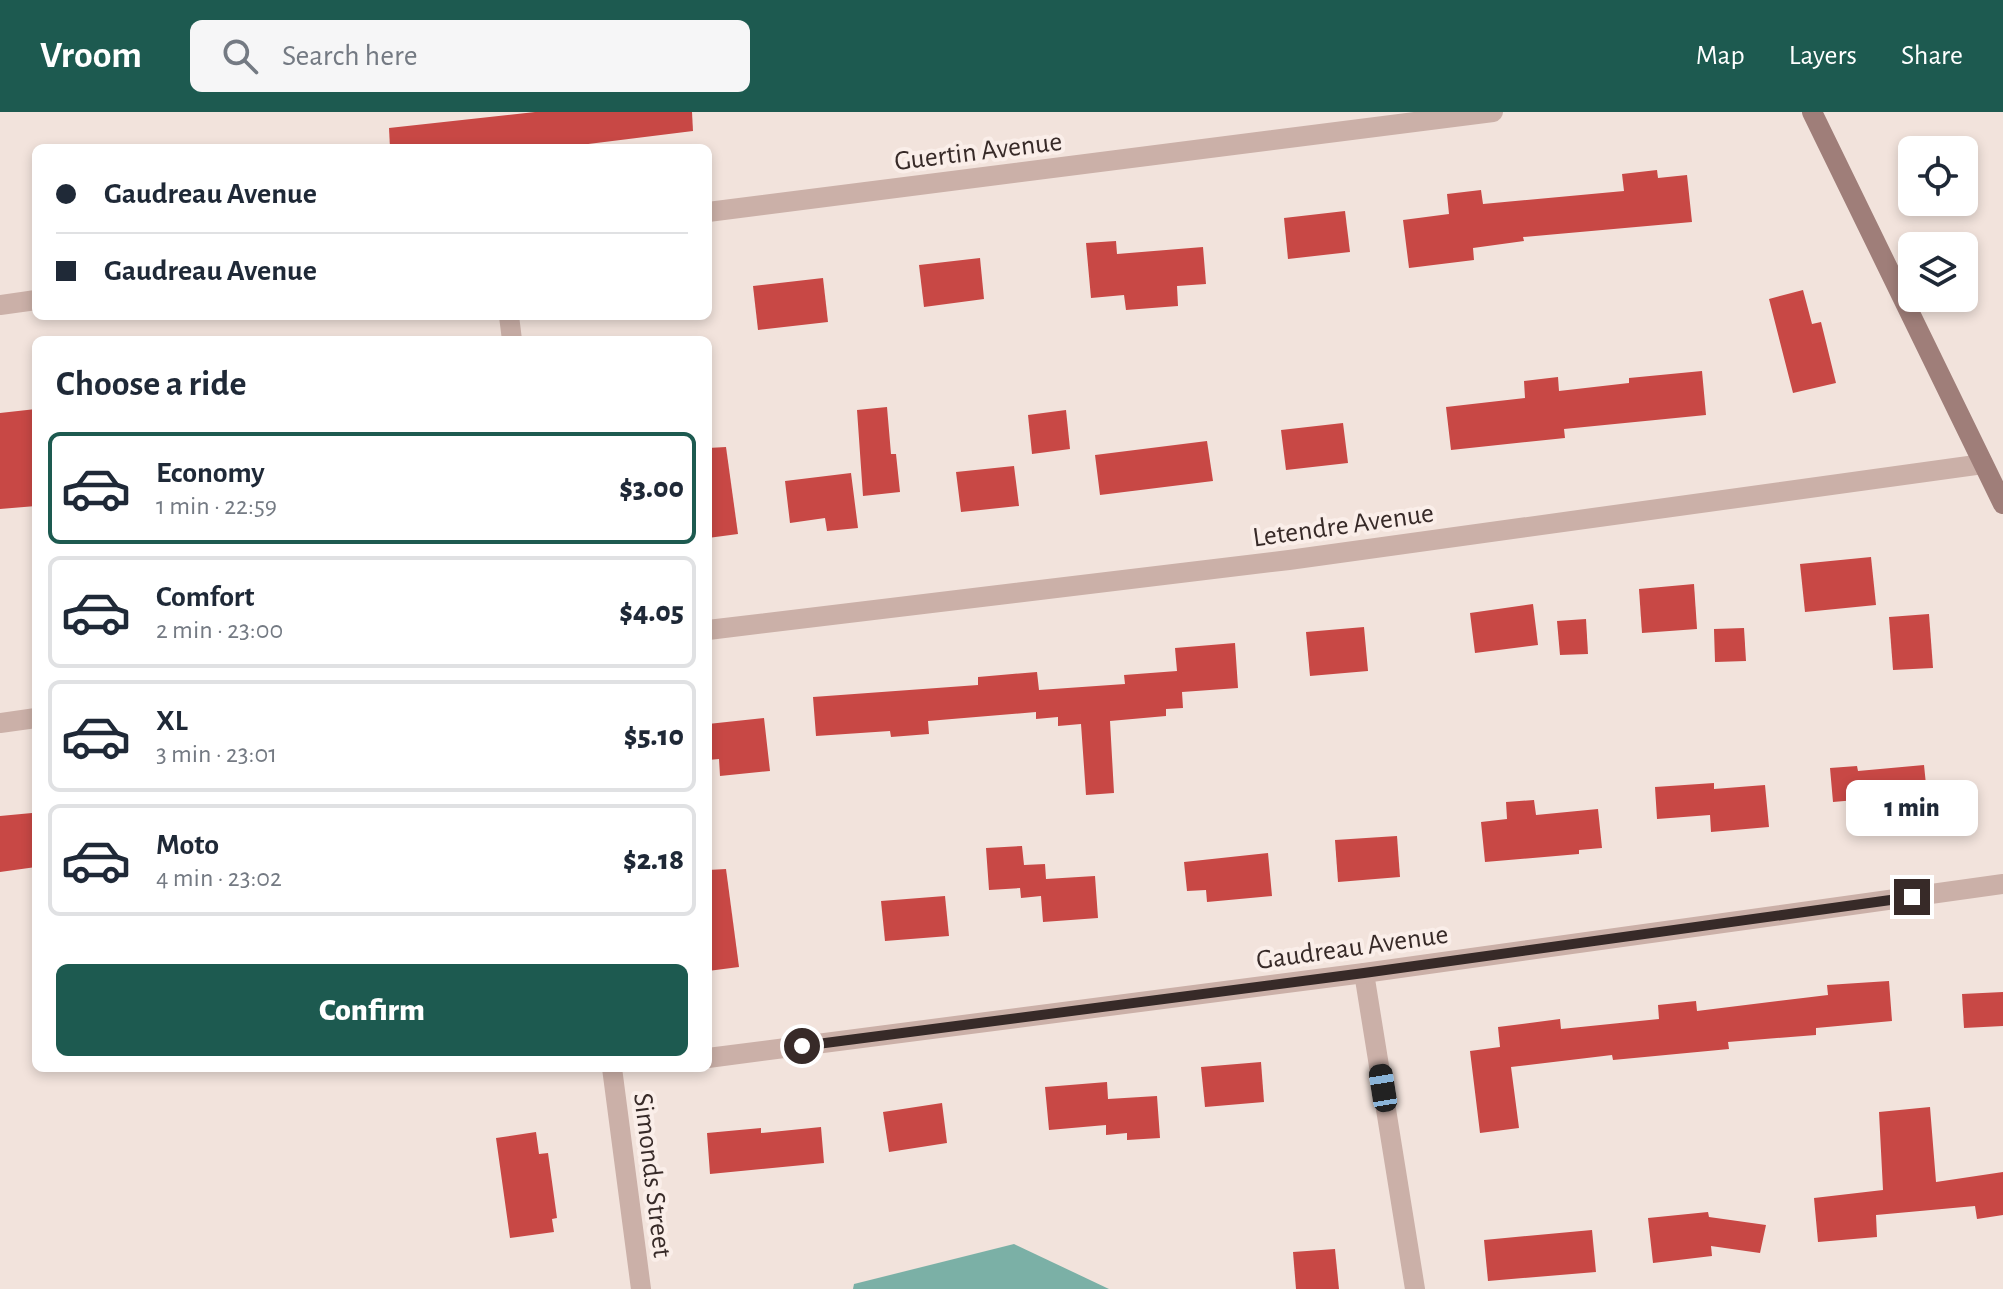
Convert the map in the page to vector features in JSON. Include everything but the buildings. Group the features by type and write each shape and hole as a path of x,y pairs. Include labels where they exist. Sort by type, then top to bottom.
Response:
{"main road":[{"path":"1812,112 2003,504"}],"street":[{"name":"Guertin Avenue","path":"712,211 1493,112"},
{"path":"0,305 32,301"},
{"name":"Letendre Avenue","path":"712,630 1289,560 1983,464"},
{"path":"0,723 32,719"},
{"name":"Gaudreau Avenue","path":"712,1057 1364,973 2003,884"},
{"path":"1364,973 1415,1289"},
{"name":"Simonds Street","path":"619,1072 641,1289"}],"water":[{"path":"1014,1244 1109,1289 853,1289 854,1284"}],"route":[{"path":"802,1046 1364,973 1912,897"}]}
